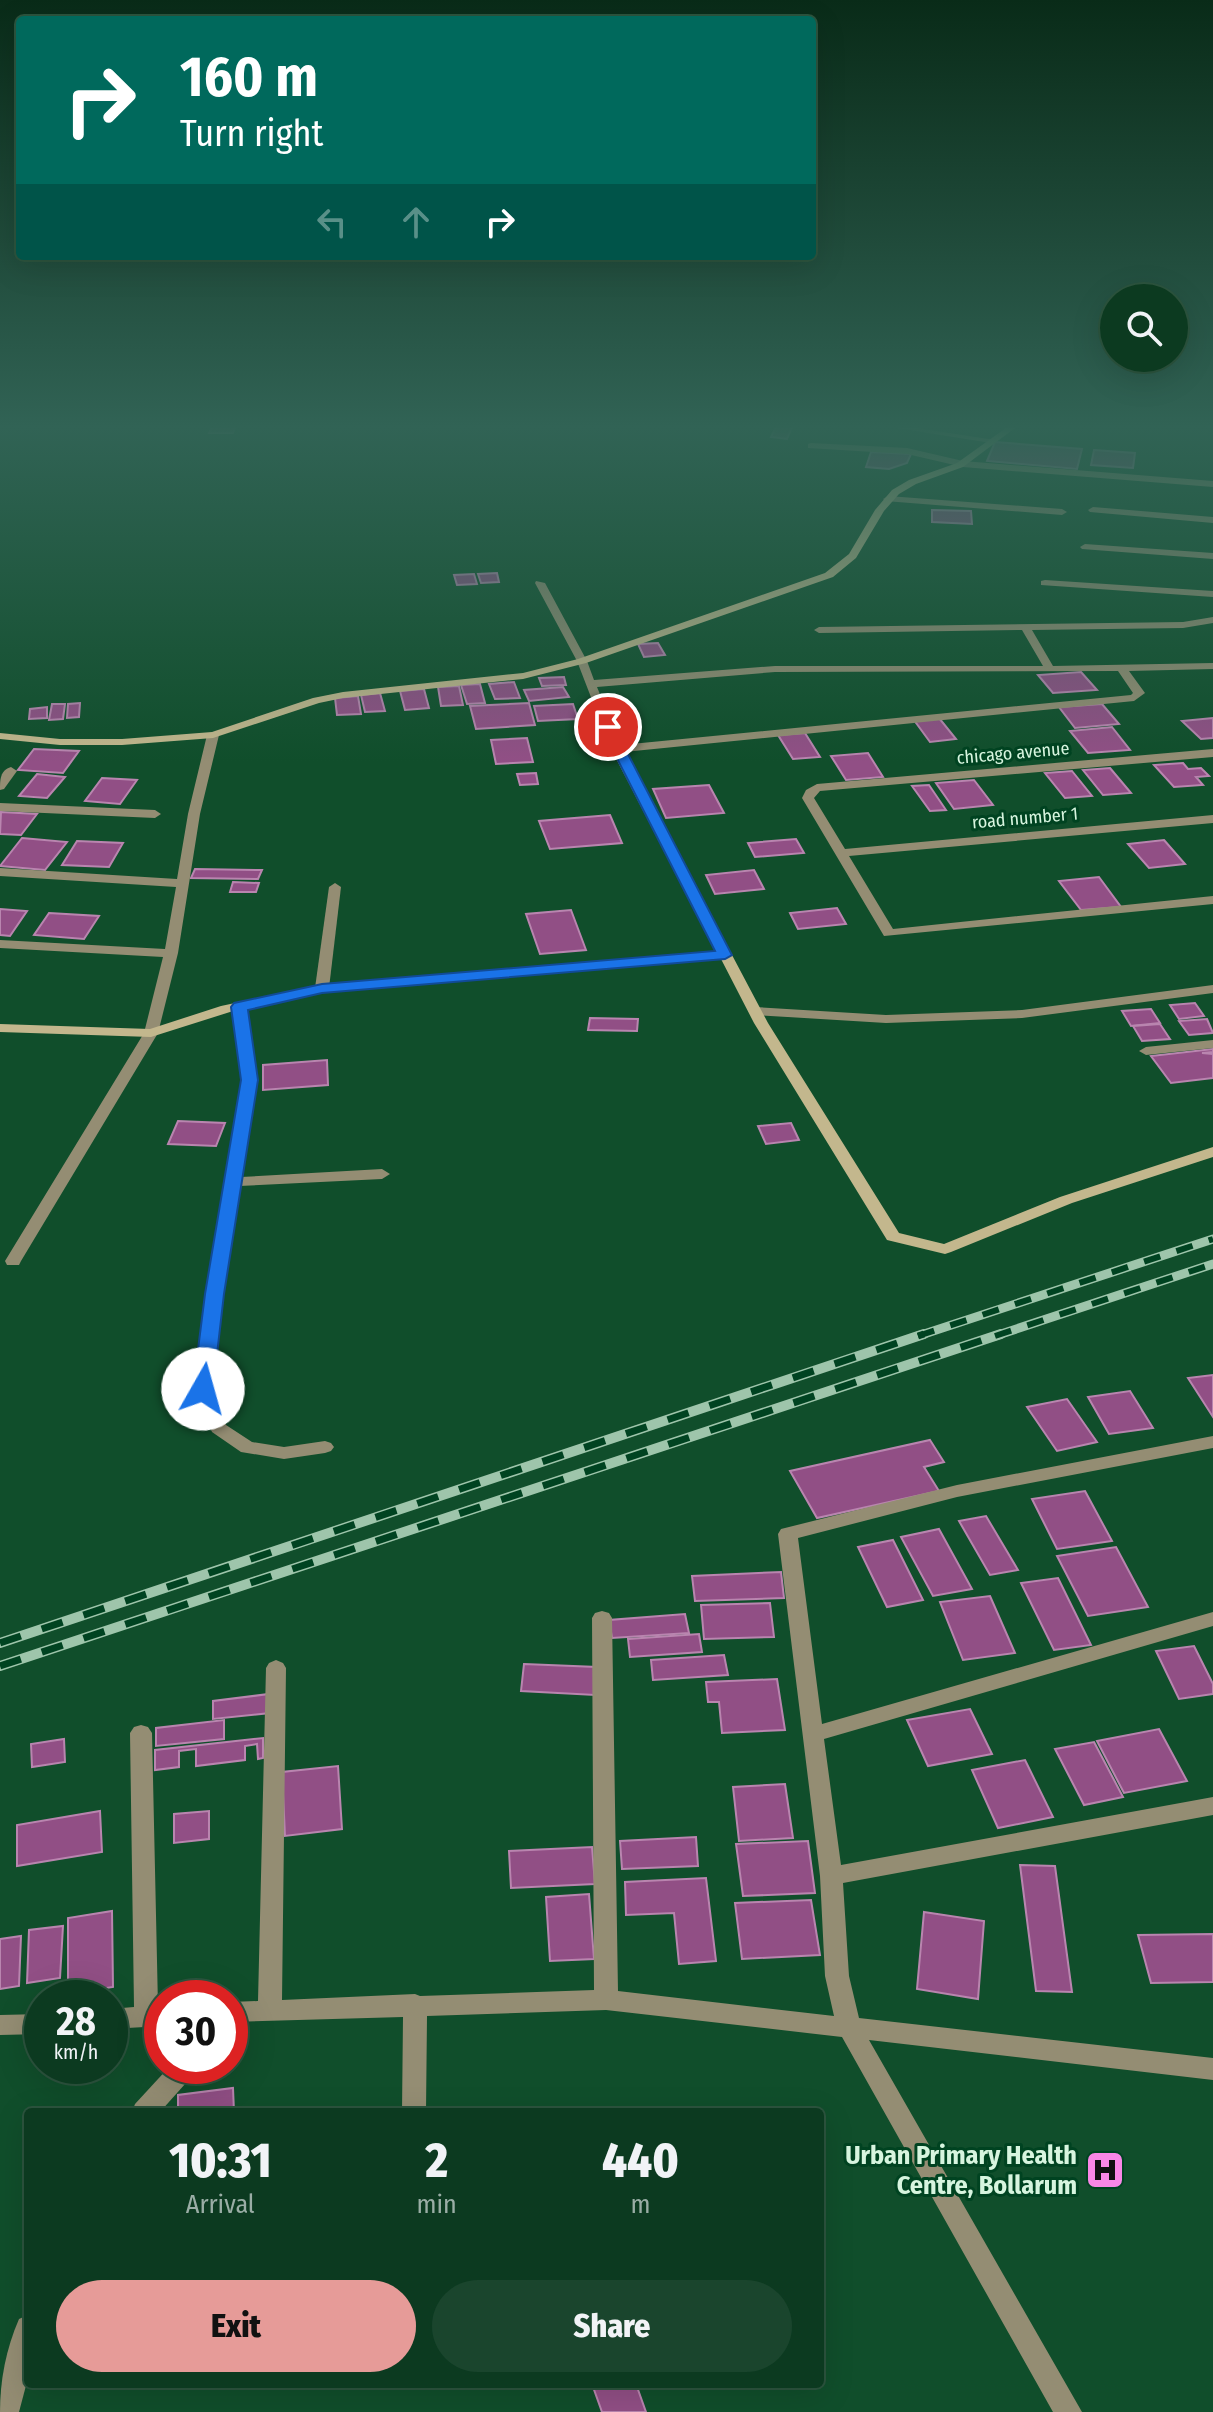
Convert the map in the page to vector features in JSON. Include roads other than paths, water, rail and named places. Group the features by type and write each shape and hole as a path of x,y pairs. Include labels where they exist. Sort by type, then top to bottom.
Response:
{"street":[{"path":"0,736 60,742 122,742 213,735 317,700 523,676 582,661 829,575 850,562 867,538"},
{"path":"1085,547 1213,556"},
{"path":"540,583 582,661 617,749 755,1011 893,1237 945,1249 1066,1200 1213,1152"},
{"path":"1045,583 1213,594"},
{"path":"819,630 1183,625 1213,620"},
{"path":"1025,627 1050,669"},
{"path":"590,684 775,669 1213,666"},
{"path":"617,749 1134,698 1139,693 1121,667"},
{"path":"13,1261 151,1033 171,953 181,883 213,735"},
{"name":"chicago avenue","path":"840,853 808,798 817,788 1213,753"},
{"path":"0,786 11,771"},
{"path":"0,807 155,814"},
{"name":"road number 1","path":"840,853 1213,819"},
{"path":"840,853 889,933 1213,900"},
{"path":"0,872 181,883"},
{"path":"322,988 335,887"},
{"path":"0,944 171,953"},
{"path":"0,1028 151,1033 239,1007 322,988 725,955"},
{"path":"755,1011 886,1019 1022,1014 1213,989"},
{"path":"239,1007 249,1080 235,1182 214,1294 203,1389 218,1428 247,1448 284,1453 325,1447"},
{"path":"1146,1051 1213,1044"},
{"path":"235,1182 382,1174"},
{"path":"1068,2412 849,2028 837,1976 831,1876 788,1534 957,1491 1211,1444"},
{"path":"602,1618 606,2000"},
{"path":"814,1734 1213,1619"},
{"path":"270,2010 276,1668"},
{"path":"141,1733 152,1980"},
{"path":"831,1876 1213,1806"},
{"path":"248,2012 415,2004 606,2000 1213,2069"},
{"path":"414,2108 415,2004"},
{"path":"0,2025 24,2024"},
{"path":"148,2108 169,2084"},
{"path":"5,2412 24,2343"}],"railway":[{"path":"919,1336 1213,1239"},
{"path":"995,1336 1213,1264"},
{"path":"919,1336 924,1334"},
{"path":"0,1666 1001,1334"},
{"path":"0,1643 919,1336"}],"place":[{"name":"Urban Primary Health Centre, Bollarum","path":"1105,2170"}]}
